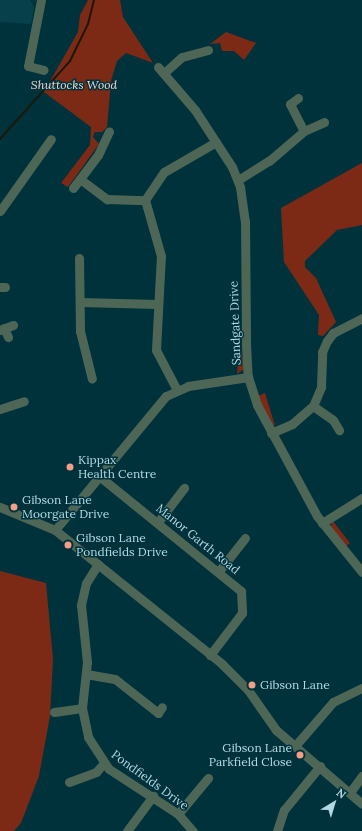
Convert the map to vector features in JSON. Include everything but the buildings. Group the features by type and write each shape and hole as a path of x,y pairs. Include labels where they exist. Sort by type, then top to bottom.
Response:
{"street":[{"path":"41,0 28,66 44,70"},
{"name":"Sandgate Drive","path":"208,50 182,57 161,70 216,142 238,180 245,215 248,377 271,433 322,523 362,572"},
{"path":"298,98 290,104 304,131"},
{"path":"238,180 269,160 304,131 324,122"},
{"path":"73,188 98,155 109,131"},
{"path":"0,211 51,139"},
{"path":"145,200 164,172 216,142"},
{"path":"80,179 107,199 145,200"},
{"path":"145,200 160,249 156,350 177,390"},
{"path":"79,258 80,331 92,379"},
{"path":"80,302 157,304"},
{"path":"271,433 292,424 313,406 321,387 322,352 327,341 334,333 362,318"},
{"path":"8,337 2,329 14,325"},
{"path":"55,530 158,404 177,390 248,377"},
{"path":"0,409 24,401"},
{"path":"313,406 333,420 339,430"},
{"name":"Manor Garth Road","path":"99,476 219,571 241,591 244,607 210,655"},
{"path":"158,522 184,488"},
{"path":"322,523 362,498"},
{"path":"0,507 55,530 210,655 242,683 271,725 351,791 362,804"},
{"path":"219,571 245,538"},
{"name":"Pondfields Drive","path":"98,564 86,583 81,599 86,674 82,708 88,737 104,763 178,814 193,831"},
{"path":"86,674 115,679 158,713 162,707"},
{"path":"295,746 329,706 362,688"},
{"path":"54,712 82,708"},
{"path":"69,782 96,772 104,763"},
{"path":"277,831 284,810 320,766"},
{"path":"351,791 362,776"},
{"path":"178,814 208,778"},
{"path":"127,831 153,796"}],"shaded area":[{"path":"0,0 30,0 34,7 31,24 0,22"}],"green space":[{"name":"Shuttocks Wood","path":"88,0 120,0 123,17 153,63 126,53 117,61 111,81 107,127 102,132 95,132 93,137 99,144 68,187 61,183 90,145 91,127 44,92 78,32 80,15"},
{"path":"226,32 256,43 244,60 234,51 222,51 220,43 210,44"},
{"path":"362,163 362,225 337,230 305,261 305,267 316,278 336,322 323,336 318,335 319,315 284,262 281,208"},
{"path":"240,338 244,369 237,374"},
{"path":"265,393 275,426 269,422 258,396"},
{"path":"332,520 350,543 345,547 331,527"},
{"path":"0,571 46,583 53,659 50,716 39,776 21,823 14,831 0,831"}],"waterway":[{"path":"0,139 70,61 88,24 94,0"}],"place":[{"name":"Kippax Health Centre","path":"70,467"},
{"name":"Gibson Lane Moorgate Drive","path":"14,507"},
{"name":"Gibson Lane Pondfields Drive","path":"68,545"},
{"name":"Gibson Lane","path":"252,685"},
{"name":"Gibson Lane Parkfield Close","path":"300,755"}]}
